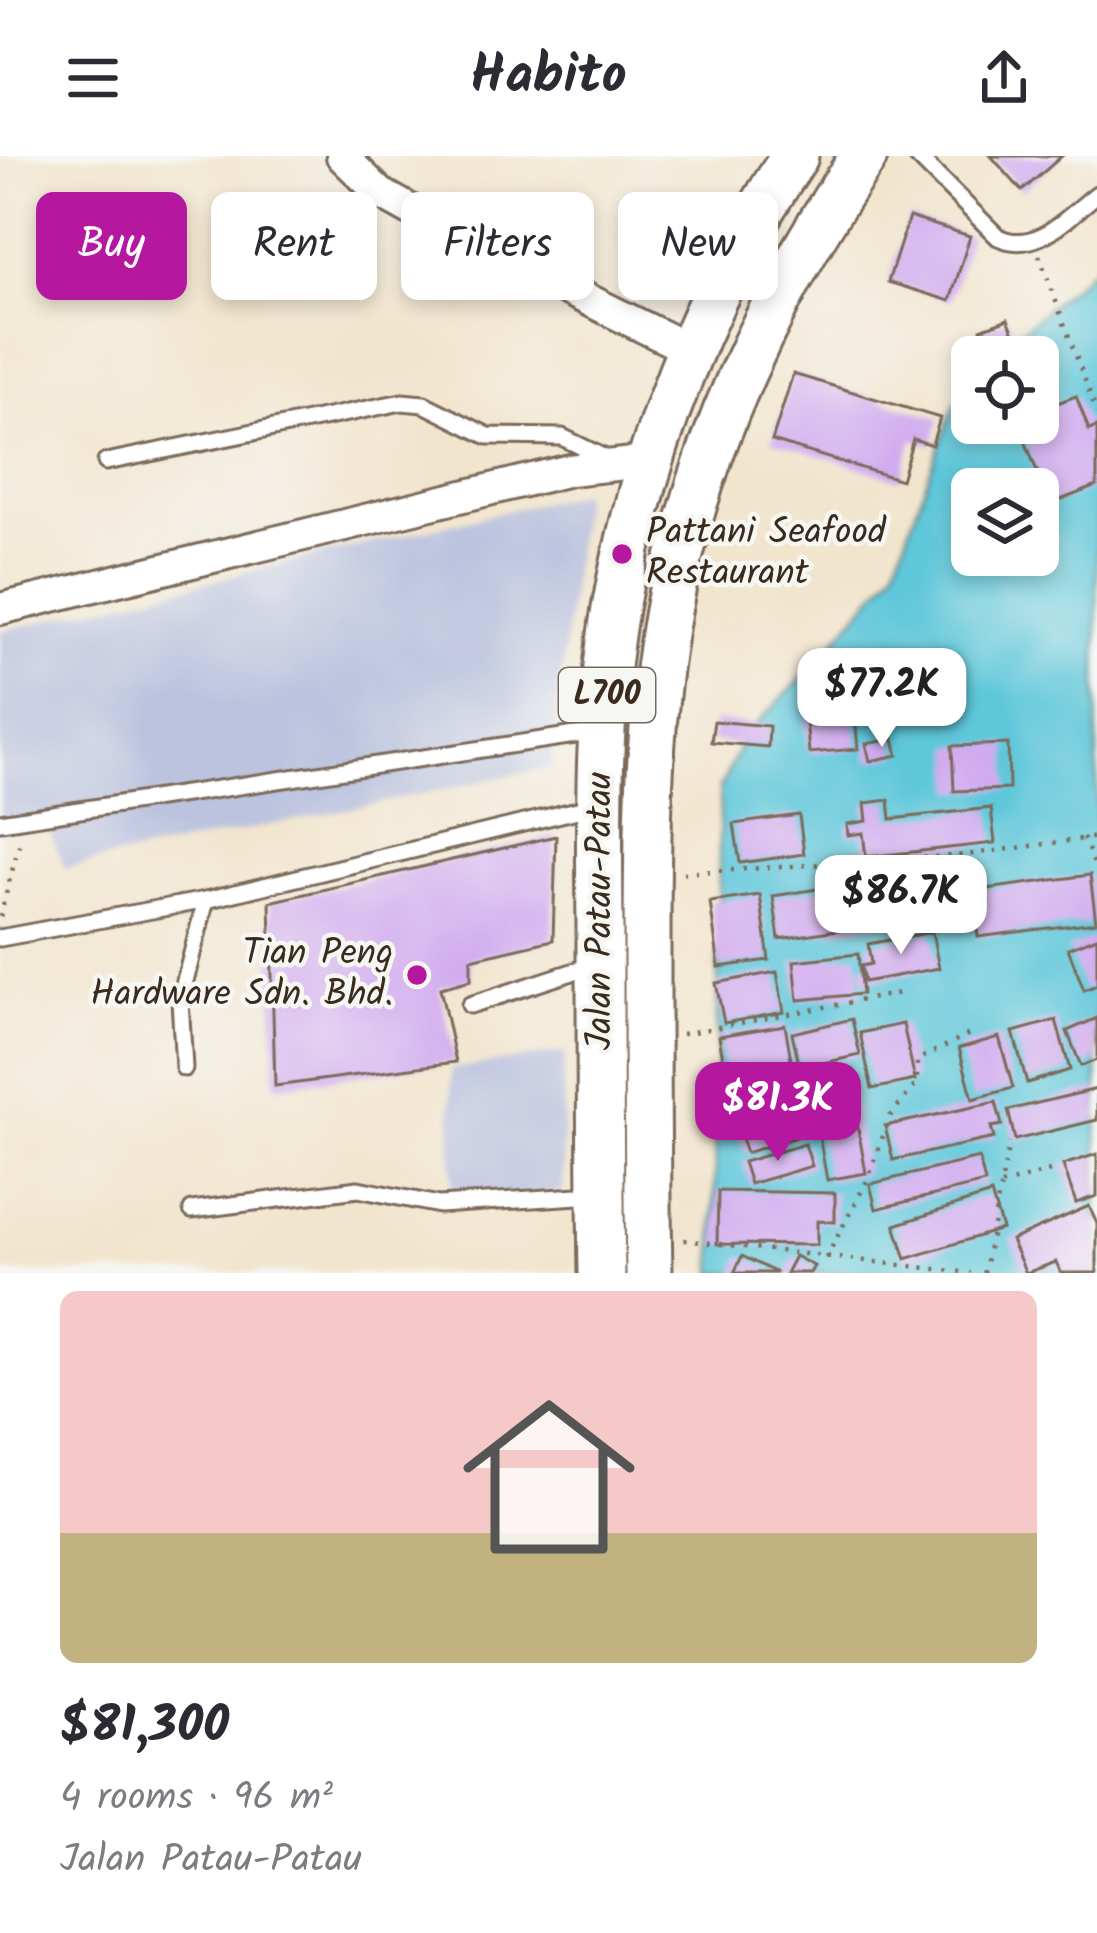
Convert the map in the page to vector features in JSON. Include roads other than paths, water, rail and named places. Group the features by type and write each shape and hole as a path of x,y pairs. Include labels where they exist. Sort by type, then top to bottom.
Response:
{"main road":[{"name":"Jalan Patau-Patau","path":"602,1273 599,805 614,614 632,524 634,463 753,218 795,156"},
{"name":"Jalan Patau-Patau","path":"649,1254 647,875 653,708 668,609 687,528 721,426 784,286 864,156"}],"street":[{"path":"342,156 380,193 690,350"},
{"path":"0,609 570,470 634,463"}],"lane":[{"path":"917,156 998,237 1015,245 1035,242 1097,194"},
{"path":"106,462 402,402 424,404 488,436 562,437 634,463"},
{"path":"0,822 604,731"},
{"path":"0,938 206,900 599,805"},
{"path":"184,1068 180,1000 206,900"},
{"path":"470,1005 600,964"},
{"path":"192,1210 358,1189 439,1205 601,1195"}],"water":[{"path":"1097,265 1097,1273 714,1273 720,789 744,737 812,668 894,571 951,414 951,444 1059,444 1059,336 1015,336"}],"place":[{"name":"Pattani Seafood Restaurant","path":"622,554"},
{"name":"Tian Peng Hardware Sdn. Bhd.","path":"417,975"}]}
